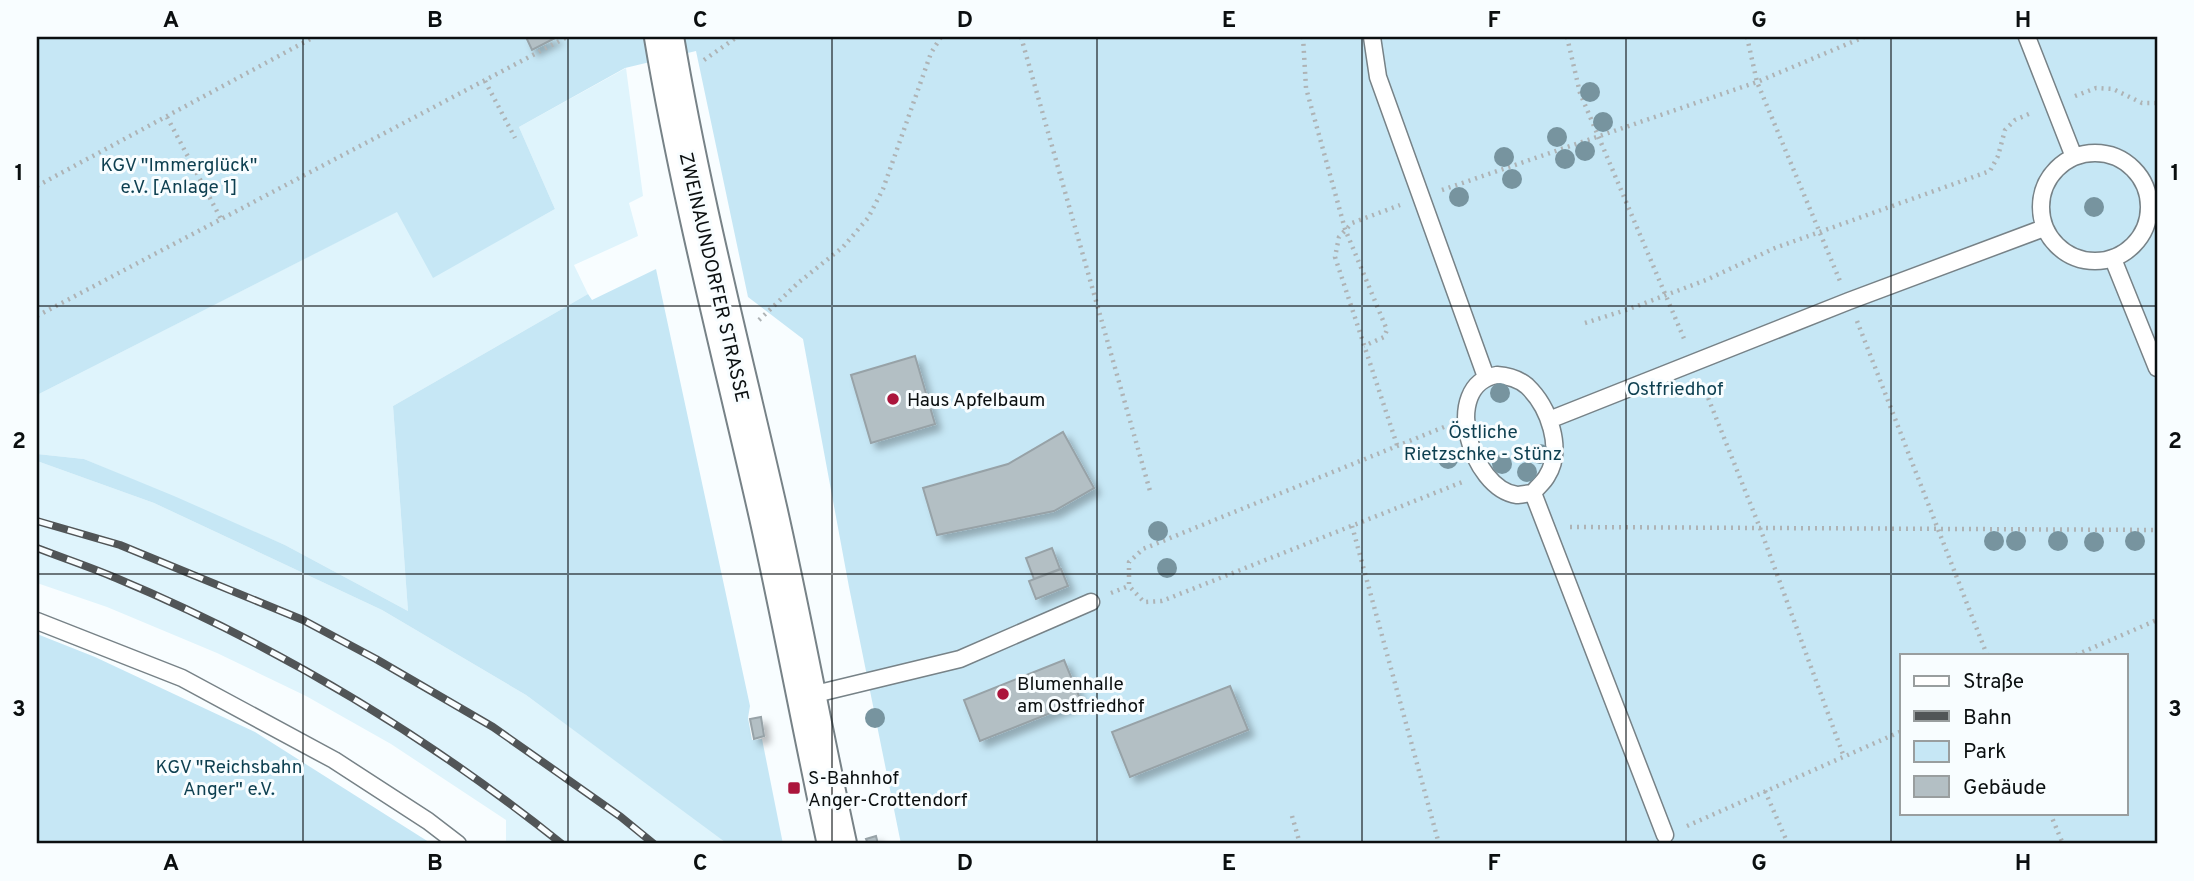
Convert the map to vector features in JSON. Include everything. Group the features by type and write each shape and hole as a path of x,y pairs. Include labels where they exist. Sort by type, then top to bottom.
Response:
{"street":[{"name":"ZWEINAUNDORFER STRASSE","path":"664,37 675,99 769,516 837,844"}],"lane":[{"path":"1372,37 1378,77 1486,377"},
{"path":"2027,37 2074,157"},
{"path":"2095,152 2116,157 2151,185 2150,209 2145,230 2132,247 2113,259 2093,262 2073,257 2056,245 2045,228 2041,207 2044,187 2056,169 2074,157 2095,152"},
{"path":"1549,419 2045,228"},
{"path":"2113,259 2157,368"},
{"path":"1497,375 1517,380 1534,394 1549,419 1554,439 1554,457 1548,475 1533,493 1517,495 1499,488 1474,455 1468,437 1467,400 1477,384 1486,377 1497,375"},
{"path":"1533,493 1665,835"},
{"path":"807,696 960,659 1091,602"},
{"path":"37,621 182,678 334,760 428,821 458,844"}],"path":[{"path":"37,186 314,37"},
{"path":"37,316 567,37"},
{"path":"731,350 773,304 844,247 868,218 883,188 931,53 941,37"},
{"path":"1021,37 1150,491"},
{"path":"1303,37 1306,88 1345,229 1387,330 1384,337 1364,346"},
{"path":"1567,37 1580,93 1597,137 1694,362"},
{"path":"1747,37 1756,82 1834,266"},
{"path":"1431,194 1756,82 1864,37"},
{"path":"485,81 515,138"},
{"path":"2068,98 2096,88 2113,89 2142,103 2157,103"},
{"path":"1585,323 1706,280 1775,248 1990,171 1998,156 2004,130 2015,120 2037,110"},
{"path":"167,117 221,219"},
{"path":"1397,445 1335,257 1339,237 1352,223 1409,202"},
{"path":"1860,331 1987,654"},
{"path":"1703,384 1760,528 1844,757"},
{"path":"1466,418 1143,549 1129,562 1129,586 1144,602 1162,601 1486,473"},
{"path":"1352,526 1438,844"},
{"path":"1547,527 2157,530"},
{"path":"2078,654 2157,620"},
{"path":"1665,835 1900,733"},
{"path":"1765,792 1788,844"},
{"path":"2050,814 2063,844"},
{"path":"1292,816 1300,844"}],"shaded area":[{"path":"626,68 643,196 629,203 638,236 574,265 588,294 393,406 408,611 285,545 84,459 37,454 37,395 398,211 433,277 555,209 519,127"},
{"path":"37,461 154,503 382,610 526,695 729,844 506,844 506,820 391,744 306,696 217,653 107,607 37,583"}],"green space":[{"name":"Östliche Rietzschke - Stünz","path":"37,37 2157,37 2157,844 901,844 803,339 748,297 696,51 625,68 519,127 555,209 433,278 397,212 37,395"},
{"path":"656,269 750,706 748,718 752,740 762,739 783,844 725,842 526,695 382,610 154,503 37,461 37,454 84,459 285,545 408,611 393,406 588,294 592,300"},
{"name":"KGV \"Reichsbahn Anger\" e.V.","path":"37,634 95,657 255,732 432,844 37,844"}],"building":[{"path":"526,37 557,37 532,50"},
{"name":"Haus Apfelbaum","path":"915,356 935,424 871,443 851,375"},
{"path":"1063,432 1094,488 1054,511 937,535 923,488 1008,464"},
{"path":"1052,548 1060,569 1034,579 1026,558"},
{"path":"1061,569 1068,586 1036,599 1029,581"},
{"path":"1064,660 1081,701 980,741 964,700"},
{"path":"1230,686 1248,730 1130,777 1112,732"},
{"path":"761,717 764,736 754,739 750,719"},
{"path":"876,836 878,844 868,844 866,839"}],"railway":[{"path":"37,521 120,545 303,620 493,727 621,817 654,844"},
{"path":"37,548 176,604 292,663 404,730 458,766 562,844"}],"place":[{"name":"Haus Apfelbaum","path":"893,399"},
{"name":"Blumenhalle am Ostfriedhof","path":"1003,694"},
{"name":"S-Bahnhof Anger-Crottendorf","path":"794,788"}],"park label":[{"name":"KGV \"Immerglück\" e.V. [Anlage 1]","path":"179,175"},
{"name":"Ostfriedhof","path":"1675,388"}]}
